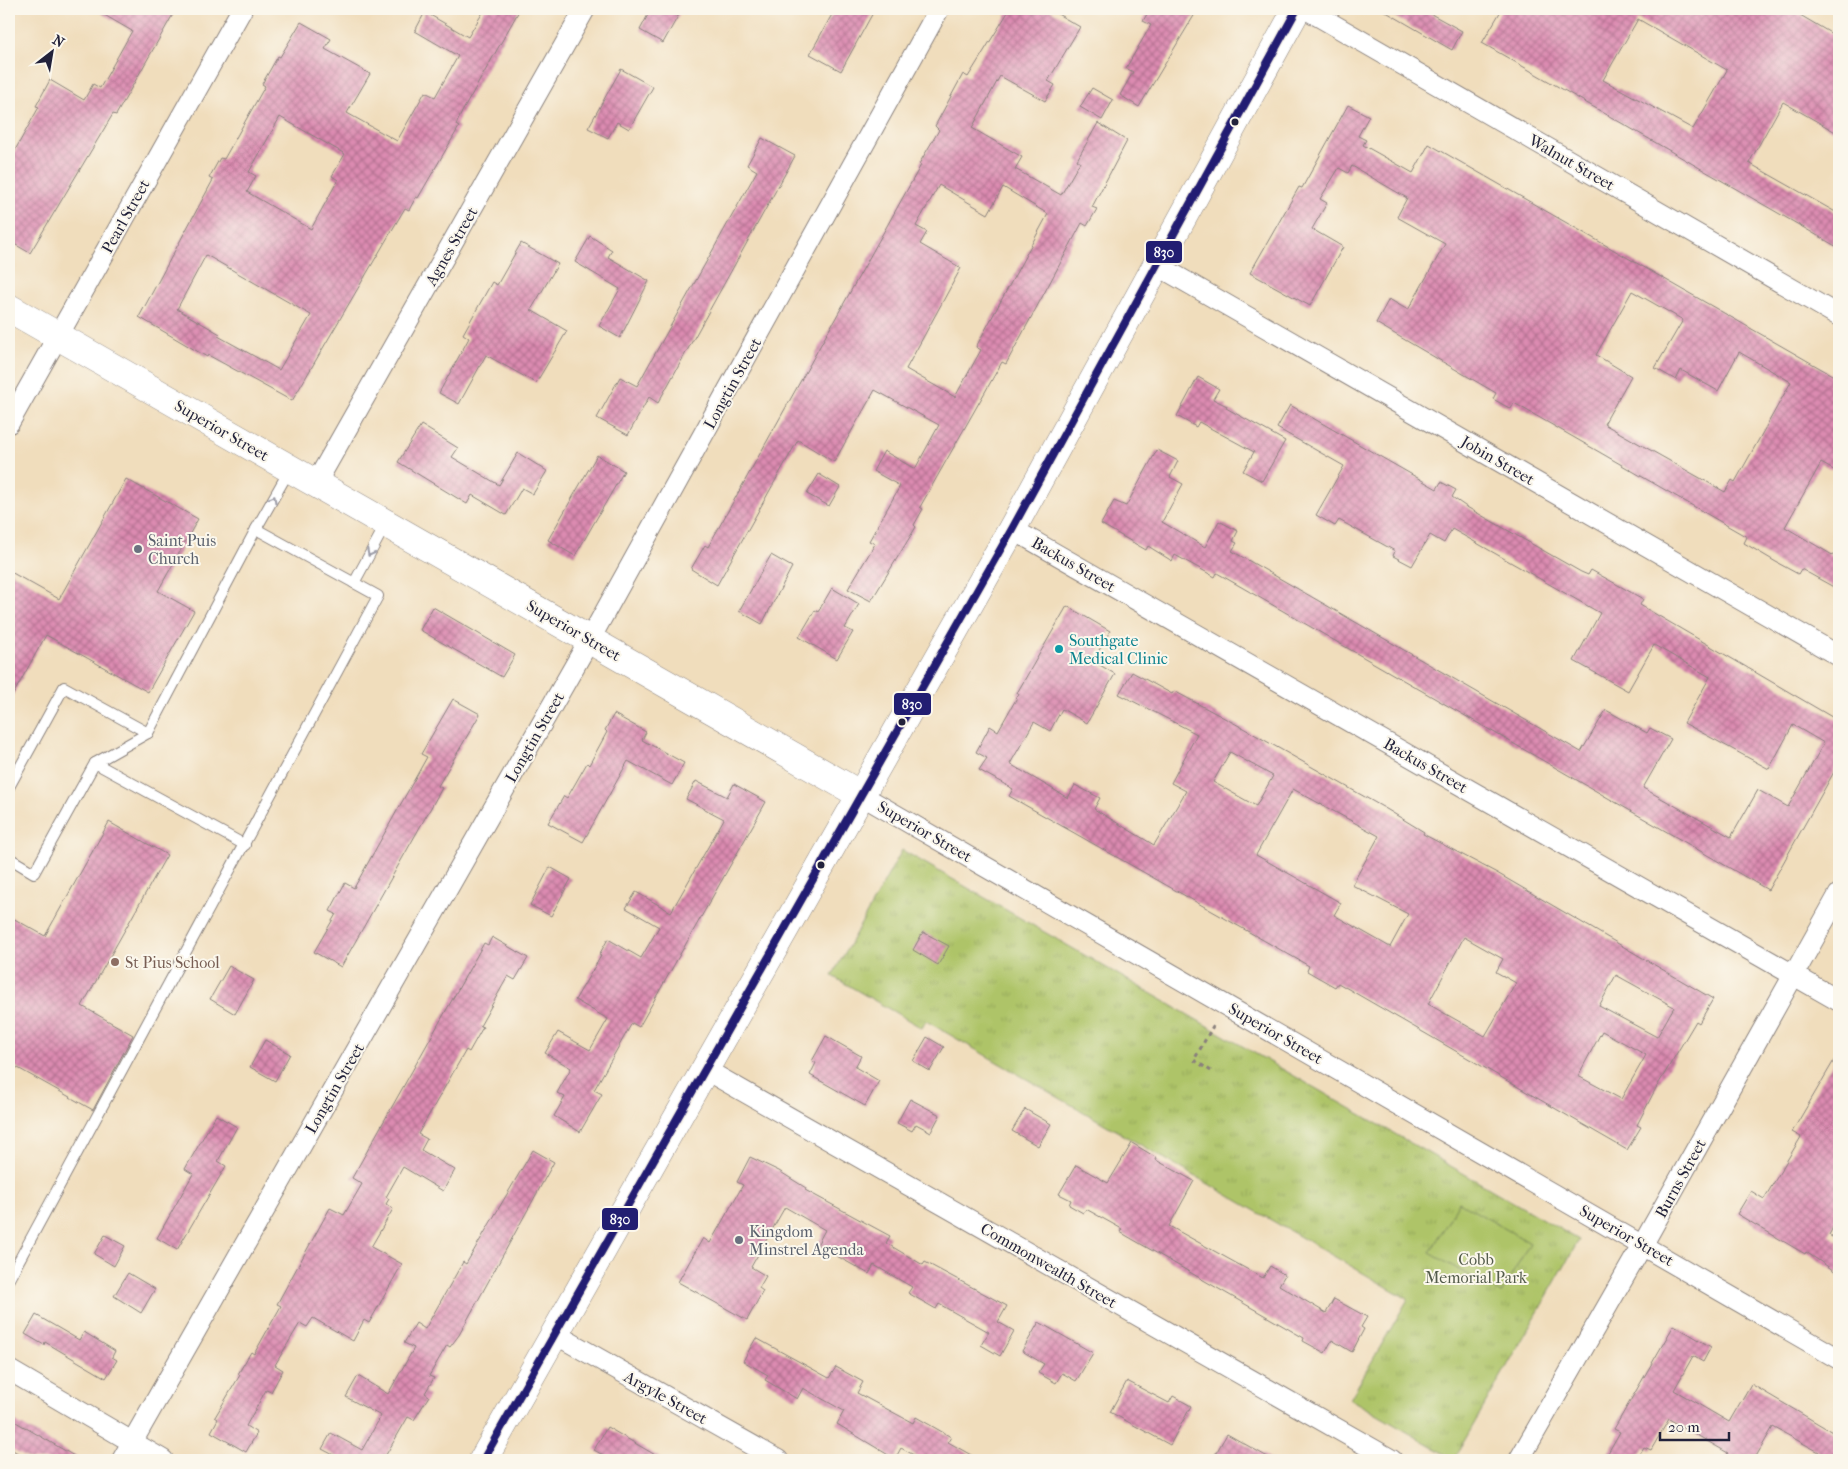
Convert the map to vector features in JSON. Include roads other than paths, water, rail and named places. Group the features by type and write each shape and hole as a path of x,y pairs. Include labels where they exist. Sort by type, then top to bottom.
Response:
{"street":[{"name":"Pearl Street","path":"9,423 242,9"},
{"name":"Agnes Street","path":"316,483 586,9"},
{"name":"Longtin Street","path":"122,1460 590,639 939,9"},
{"path":"483,1460 1012,529 1297,9"},
{"name":"Walnut Street","path":"1306,9 1839,316"},
{"name":"Jobin Street","path":"1156,265 1839,656"},
{"name":"Superior Street","path":"9,308 862,795 1839,1358"},
{"name":"Backus Street","path":"1012,529 1839,1001"},
{"name":"Burns Street","path":"1519,1460 1643,1244 1839,894"},
{"name":"Commonwealth Street","path":"706,1070 1392,1460"},
{"name":"Argyle Street","path":"555,1334 778,1460"},
{"path":"9,1370 163,1460"}],"lane":[{"path":"9,858 34,873 95,763 148,733 256,529 290,469"},
{"path":"354,582 386,523"},
{"path":"9,1279 378,596 256,529"},
{"path":"9,787 64,687 148,733"},
{"path":"95,763 245,845"}],"place":[{"name":"Saint Puis Church","path":"138,549"},
{"name":"Southgate Medical Clinic","path":"1059,649"},
{"name":"St Pius School","path":"115,962"},
{"name":"Kingdom Minstrel Agenda","path":"739,1240"}],"park label":[{"name":"Cobb Memorial Park","path":"1476,1268"}]}
